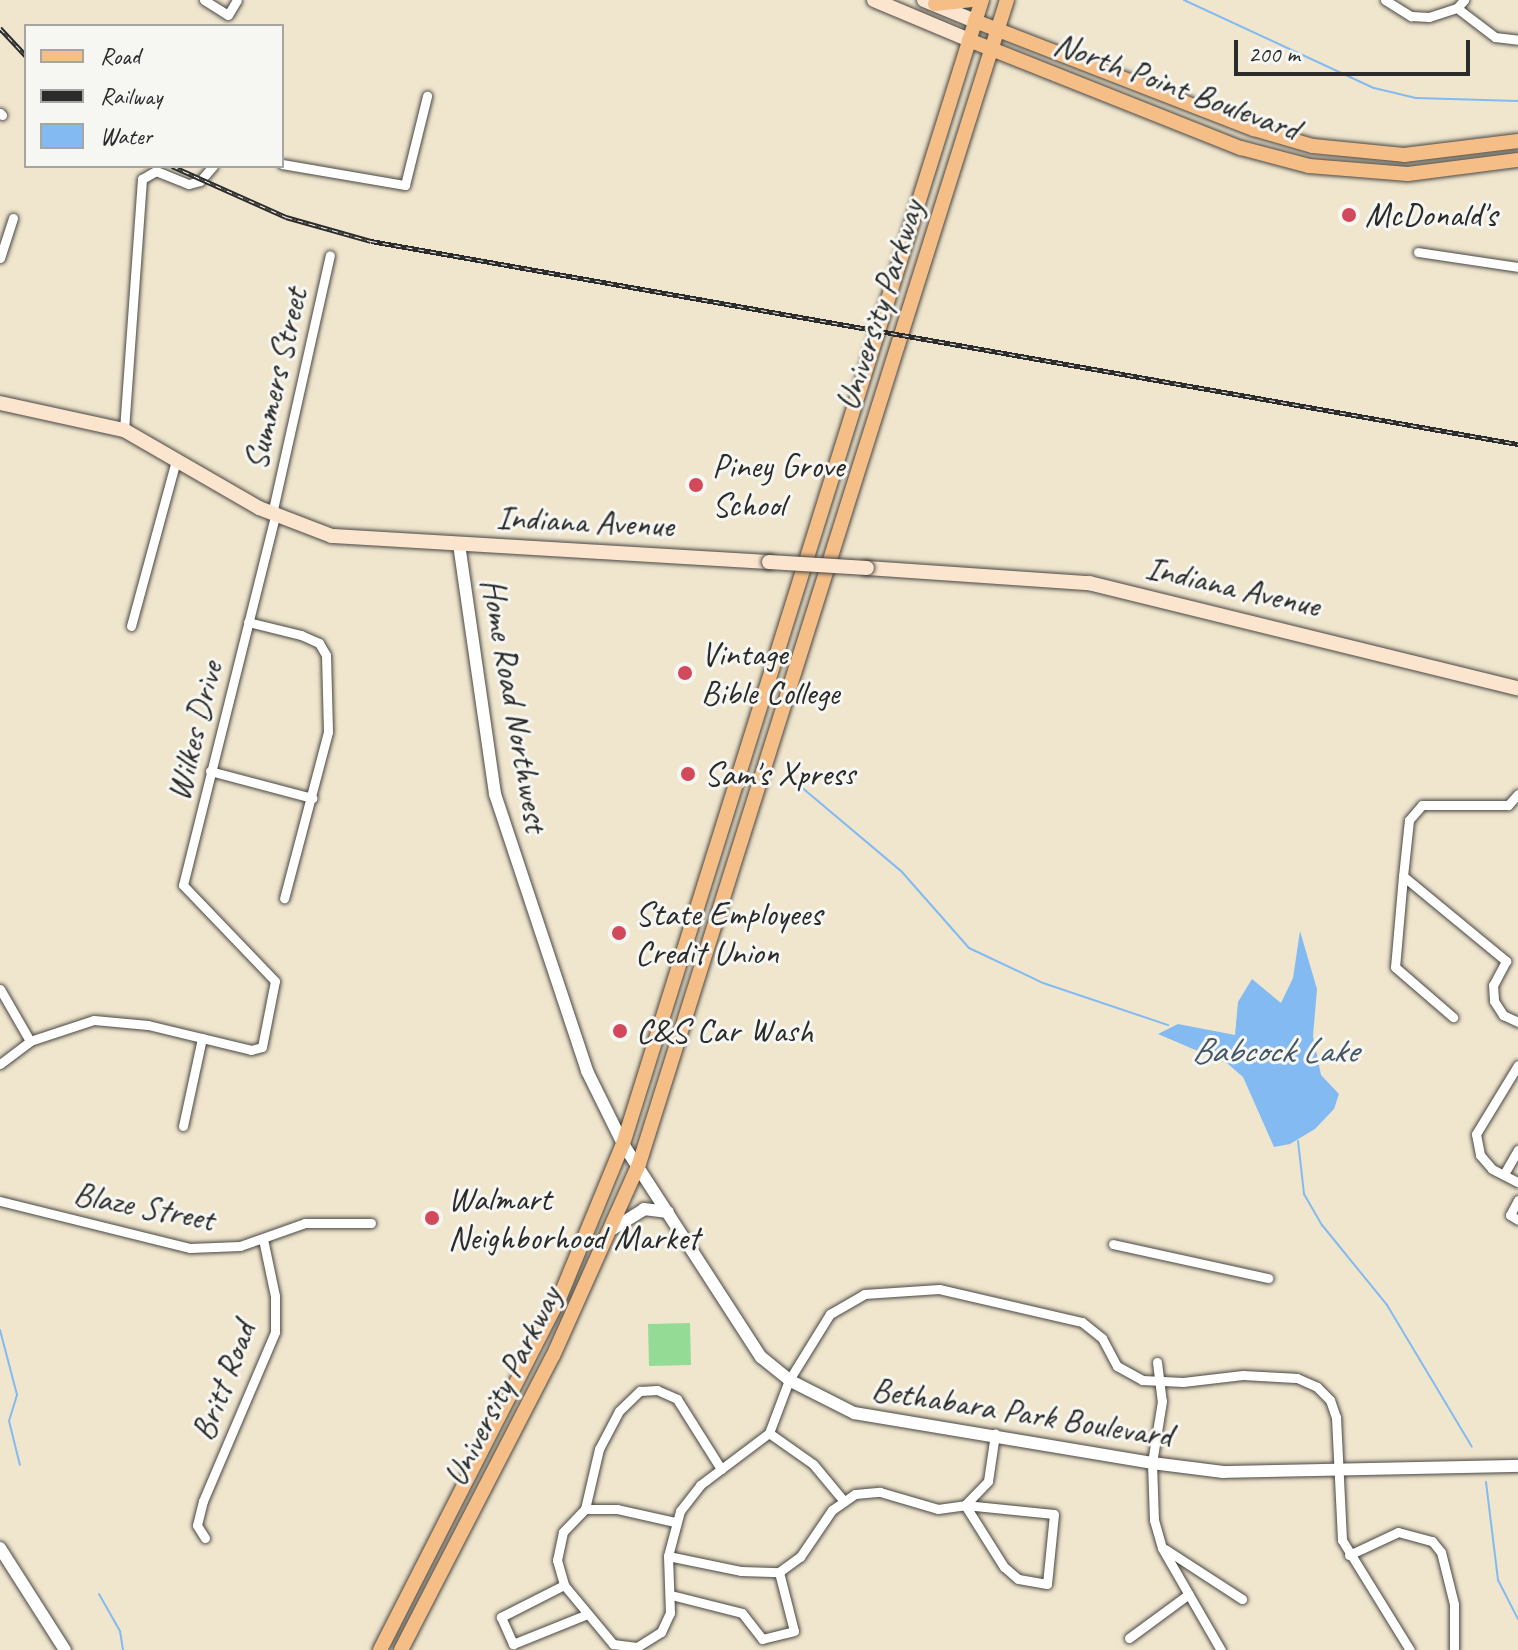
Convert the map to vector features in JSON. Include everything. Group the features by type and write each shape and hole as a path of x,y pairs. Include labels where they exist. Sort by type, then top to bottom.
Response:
{"main road":[{"name":"North Point Boulevard","path":"874,0 969,40 1276,158 1309,166 1408,174 1518,160"},
{"path":"929,2 972,0"},
{"name":"University Parkway","path":"380,1650 559,1299 623,1144 982,0"},
{"name":"University Parkway","path":"401,1650 553,1356 639,1164 1007,0"},
{"name":"North Point Boulevard","path":"929,2 1254,129 1313,146 1452,153 1518,141"},
{"path":"1276,158 1304,157 1313,146"},
{"path":"1309,166 1317,157 1337,158 1346,150"},
{"name":"Indiana Avenue","path":"0,403 124,430 273,515 347,539 1089,583 1518,688"}],"street":[{"path":"204,0 228,15 237,0"},
{"path":"1385,0 1411,16 1457,8 1464,0"},
{"path":"1457,8 1495,37 1518,40"},
{"path":"284,164 405,185 427,96"},
{"path":"124,430 142,179 156,171 189,184 210,168"},
{"path":"0,258 13,218"},
{"path":"1418,252 1518,267"},
{"name":"Summers Street","path":"273,515 330,255"},
{"path":"131,626 176,460"},
{"name":"Wilkes Drive","path":"202,1038 251,1050 262,1047 275,981 183,885 273,515"},
{"name":"Home Road Northwest","path":"459,544 495,794 587,1071 623,1144 639,1164"},
{"path":"248,622 301,635 319,643 326,655 330,711 312,798 284,898"},
{"path":"210,771 312,798"},
{"path":"1453,1017 1395,967 1409,820 1422,805 1508,805 1518,794"},
{"path":"1403,876 1506,961 1493,985 1494,1001 1503,1015 1518,1022"},
{"path":"0,989 30,1041"},
{"path":"0,1064 30,1041 76,1024 105,1020 202,1038 183,1126"},
{"path":"1518,1065 1476,1134 1480,1155 1518,1182"},
{"path":"1504,1174 1518,1150"},
{"name":"Bethabara Park Boulevard","path":"639,1164 745,1336 789,1380 854,1413 1223,1472 1338,1467 1518,1466"},
{"path":"1518,1200 1510,1215 1518,1220"},
{"name":"Blaze Street","path":"0,1201 190,1248 229,1248 305,1223 371,1223"},
{"path":"609,1232 644,1209 668,1212"},
{"name":"Britt Road","path":"205,1538 197,1525 203,1501 275,1332 275,1296 263,1239"},
{"path":"1113,1244 1268,1278"},
{"path":"721,1469 677,1399 657,1390 640,1391 619,1411 599,1449 585,1509 567,1526 559,1543 564,1585 585,1615 613,1644 637,1647 661,1632 670,1613 668,1556 675,1522 695,1490 769,1433 789,1380 827,1318 844,1303 864,1294 925,1288 1069,1317 1097,1332 1123,1371 1160,1381 1233,1375 1308,1382 1333,1406 1340,1527 1349,1555 1410,1650"},
{"path":"1157,1362 1161,1412 1152,1463 1153,1506 1162,1548 1220,1647 1208,1650"},
{"path":"769,1433 813,1464 843,1500"},
{"path":"965,1505 988,1481 995,1434"},
{"path":"668,1556 741,1571 779,1572 800,1557 843,1500 880,1492 938,1509 965,1505 1054,1514 1047,1584 1018,1579 1004,1567 965,1505"},
{"path":"585,1509 617,1509 675,1522"},
{"path":"1349,1555 1398,1532 1432,1541 1441,1552 1454,1604 1454,1650"},
{"path":"0,1548 65,1650"},
{"path":"1162,1548 1242,1599"},
{"path":"671,1595 742,1613 762,1639 794,1631 779,1572"},
{"path":"564,1585 501,1617 513,1644 585,1615"},
{"path":"1129,1638 1189,1594"}],"green space":[{"path":"690,1323 691,1365 649,1366 648,1324"}],"water":[{"name":"Babcock Lake","path":"1300,931 1317,989 1313,1036 1321,1075 1339,1094 1334,1109 1315,1129 1290,1144 1274,1147 1243,1077 1228,1064 1158,1034 1178,1024 1235,1035 1238,1002 1252,979 1281,1003 1293,978"}],"waterway":[{"path":"1184,0 1374,88 1416,98 1518,101"},
{"path":"787,775 902,872 969,948 1043,983 1168,1025"},
{"path":"1298,1141 1304,1194 1322,1225 1387,1305 1472,1447"},
{"path":"0,1330 17,1395 9,1421 20,1465"},
{"path":"1486,1482 1498,1580 1518,1619"},
{"path":"99,1594 120,1631 123,1650"}],"railway":[{"path":"0,28 24,54"},
{"path":"176,168 286,217 371,241 1518,444"}],"place":[{"name":"McDonald's","path":"1349,215"},
{"name":"Piney Grove School","path":"696,485"},
{"name":"Vintage Bible College","path":"685,673"},
{"name":"Sam's Xpress","path":"688,774"},
{"name":"State Employees Credit Union","path":"619,933"},
{"name":"C&S Car Wash","path":"620,1031"},
{"name":"Walmart Neighborhood Market","path":"432,1218"}]}
